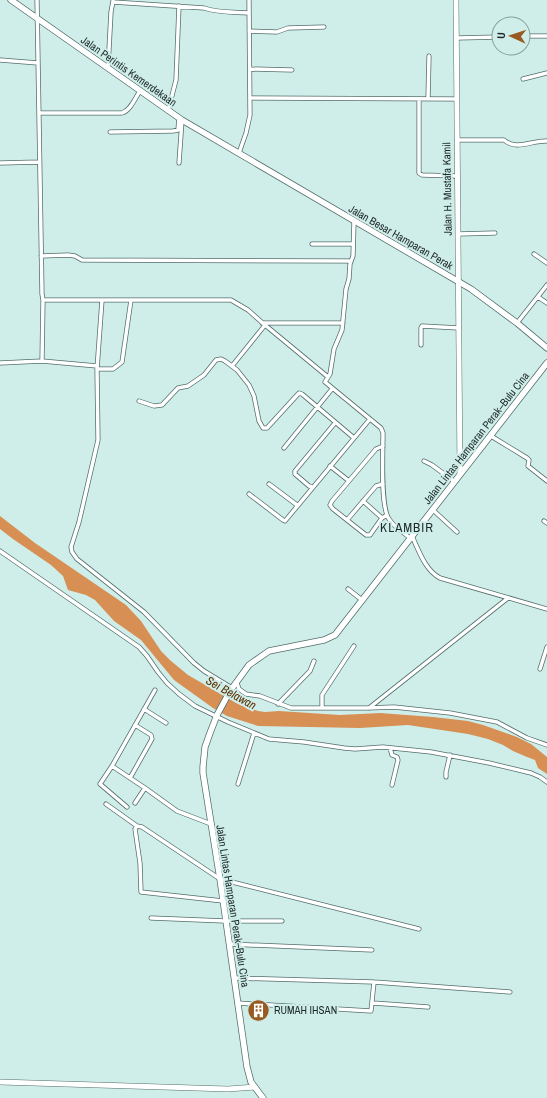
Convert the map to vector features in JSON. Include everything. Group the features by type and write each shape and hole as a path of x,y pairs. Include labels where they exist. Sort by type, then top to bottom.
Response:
{"main road":[{"name":"Jalan Perintis Kemerdekaan","path":"11,0 168,111 238,153"},
{"name":"Jalan Besar Hamparan Perak","path":"238,153 471,289 517,323 547,348"},
{"name":"Jalan Lintas Hamparan Perak–Bulu Cina","path":"263,1098 250,1078 247,1067 203,773 205,747 216,716 231,689 249,665 266,652 332,637 456,482 460,474 547,363"}],"street":[{"path":"37,0 38,113 43,300 42,362"},
{"path":"160,0 160,5"},
{"path":"238,153 246,133 250,116 249,0"},
{"name":"Jalan H. Mustafa Kamil","path":"456,0 460,474"},
{"path":"108,68 113,1 204,8 224,13 249,13"},
{"path":"168,111 176,80 179,6"},
{"path":"249,31 277,32 288,28 324,27"},
{"path":"531,36 547,36"},
{"path":"456,38 491,37"},
{"path":"428,99 429,56"},
{"path":"0,60 38,63"},
{"path":"250,69 292,70"},
{"path":"523,79 547,73"},
{"path":"38,113 122,113 129,108 140,91"},
{"path":"250,98 457,99"},
{"path":"419,99 420,173 422,175 457,176"},
{"path":"110,132 173,131 178,130 180,119"},
{"path":"179,163 180,119"},
{"path":"456,140 504,140 509,144 517,145 547,141"},
{"path":"0,163 39,162"},
{"path":"354,221 353,256 351,261 342,332 334,350 332,364 325,382 381,428 383,446 383,484 387,515 392,524 411,537 427,567 436,576 444,580 547,609"},
{"path":"458,234 495,233"},
{"path":"312,244 354,244"},
{"path":"534,254 547,263"},
{"path":"41,256 68,255 75,256 80,260 351,261"},
{"path":"517,323 547,285"},
{"path":"538,297 547,303"},
{"path":"43,300 231,300 248,310 328,377"},
{"path":"102,300 97,367 98,440 86,494 71,547 72,552 77,559 144,612 194,663 231,689"},
{"path":"0,363 42,362 113,369 122,362 132,300"},
{"path":"264,324 343,323"},
{"path":"232,366 264,324"},
{"path":"421,345 422,326 459,328"},
{"path":"139,401 154,406 162,406 178,388 188,386 199,379 216,360 221,359 232,366 244,377 254,396 259,421 265,428 267,428 299,393 354,438"},
{"path":"284,448 332,389"},
{"path":"249,494 284,521 370,419"},
{"path":"312,487 295,474 295,471 335,423"},
{"path":"491,436 527,458 529,460 528,466 547,481"},
{"path":"383,446 376,449 330,505 363,533 368,535 370,535 382,518 387,515"},
{"path":"424,461 456,482"},
{"path":"330,466 349,481"},
{"path":"269,484 297,505"},
{"path":"347,520 376,486 383,484"},
{"path":"363,501 382,518"},
{"path":"433,510 457,532"},
{"path":"0,551 139,648 147,656 160,676 179,694 196,706 254,733 275,740 304,742 335,748 355,749 383,747 450,755 489,762 531,773 547,782"},
{"path":"348,589 362,600"},
{"path":"368,708 508,598"},
{"path":"322,708 322,695 354,646"},
{"path":"540,669 547,647"},
{"path":"278,704 310,671 314,661"},
{"path":"236,682 239,689 246,694 260,696 278,704 297,708 413,708 482,718 498,722 527,738 547,745"},
{"path":"127,807 100,784 112,766 155,690"},
{"path":"144,710 166,723"},
{"path":"130,778 152,739 151,735 135,725"},
{"path":"238,784 254,733"},
{"path":"390,748 392,755 397,757 398,760 392,785"},
{"path":"446,777 450,755"},
{"path":"112,766 177,811 211,824"},
{"path":"135,803 145,788"},
{"path":"106,804 137,826 142,827 220,879 420,929"},
{"path":"137,826 135,829 140,863 141,892 223,901"},
{"path":"151,918 225,921 282,921"},
{"path":"229,944 372,950"},
{"path":"234,978 374,982 510,992"},
{"path":"238,1003 371,1011 374,982"},
{"path":"373,1003 428,1007"},
{"path":"0,1082 228,1089 255,1087"}],"shaded area":[{"name":"Sei Belawan","path":"0,516 35,543 126,605 141,621 161,651 171,661 188,675 238,704 265,712 279,711 340,715 380,713 468,721 517,737 531,744 547,757 547,774 538,768 535,760 488,739 468,734 408,725 360,728 258,726 227,716 213,708 174,680 141,640 114,621 95,600 86,595 68,590 63,576 51,565 0,529"}],"place":[{"name":"RUMAH IHSAN","path":"258,1010"}],"district":[{"name":"KLAMBIR","path":"407,527"}]}
